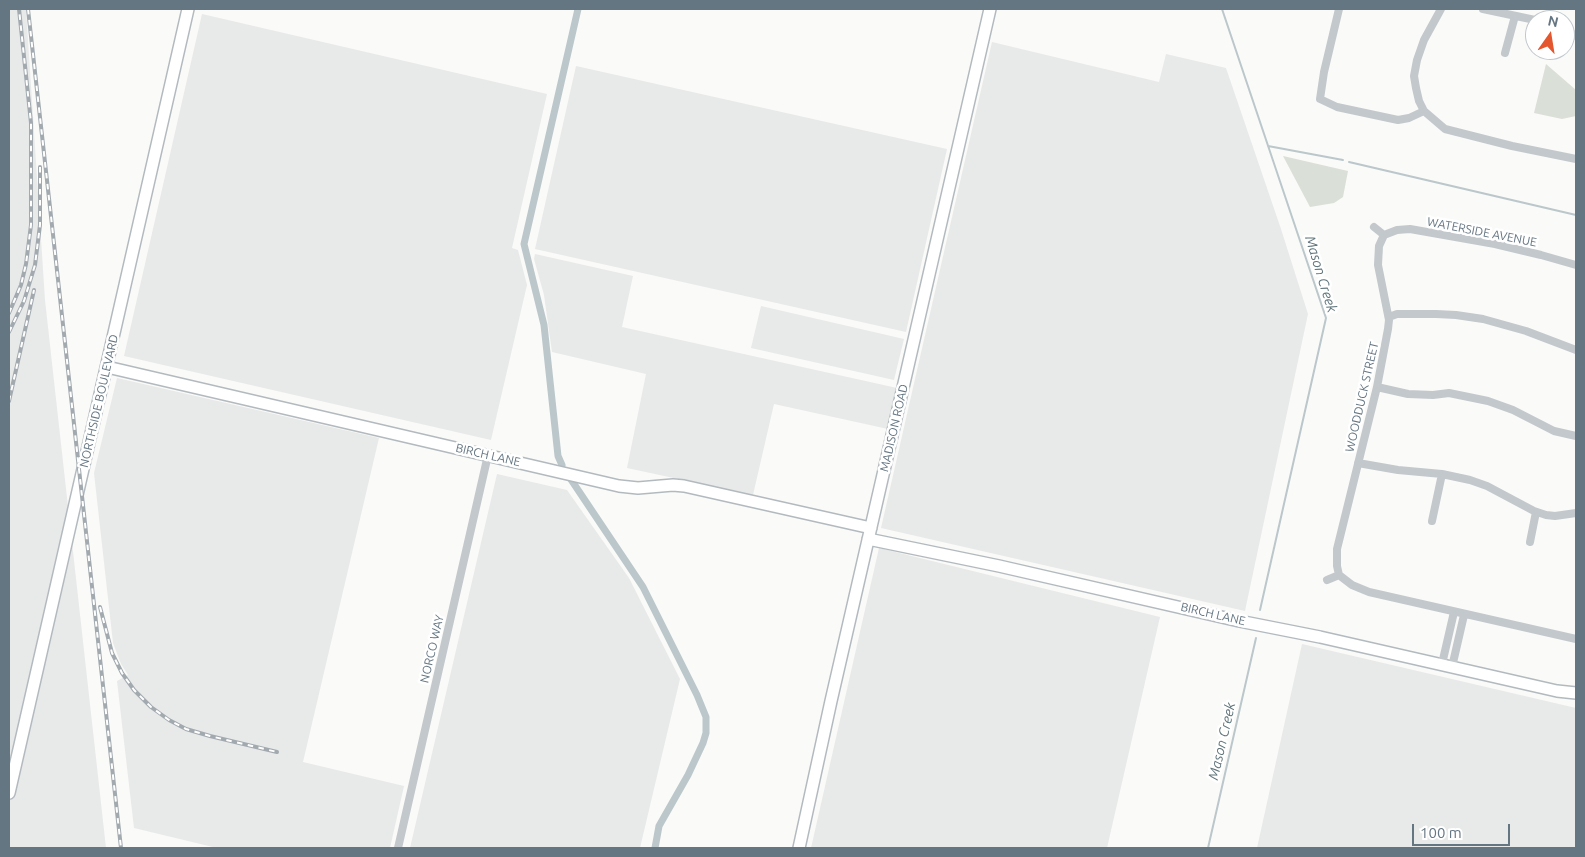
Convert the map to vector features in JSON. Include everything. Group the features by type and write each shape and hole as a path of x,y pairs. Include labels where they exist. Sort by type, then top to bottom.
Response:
{"street":[{"name":"NORTHSIDE BOULEVARD","path":"9,793 188,9"},
{"name":"MADISON ROAD","path":"800,848 990,9"},
{"path":"1339,9 1324,72 1320,99 1337,106 1398,120 1409,118 1424,111"},
{"path":"1441,9 1424,40 1414,76 1418,101 1424,111 1445,129 1512,146 1576,159"},
{"path":"1483,9 1525,18"},
{"path":"1505,53 1515,16"},
{"path":"1374,228 1384,235"},
{"name":"WATERSIDE AVENUE","path":"1384,235 1397,230 1410,229 1496,244 1541,254 1576,265"},
{"name":"WOODDUCK STREET","path":"1339,575 1336,566 1337,549 1377,387 1388,329 1389,317 1378,265 1379,246 1384,235"},
{"path":"1389,317 1397,314 1436,314 1483,319 1526,331 1576,350"},
{"name":"BIRCH LANE","path":"107,367 624,487 684,486 999,566 1230,618 1320,636 1558,691 1576,693"},
{"path":"1377,387 1408,394 1449,394 1488,401 1513,410 1554,431 1576,436"},
{"name":"NORCO WAY","path":"398,848 488,455"},
{"path":"1358,463 1398,470 1442,474 1487,486 1536,512 1554,516 1576,513"},
{"path":"1432,521 1442,474"},
{"path":"1530,542 1536,512"},
{"path":"1327,580 1339,575 1352,585 1369,592 1576,639"},
{"path":"1447,666 1454,612"},
{"path":"1447,666 1464,614"},
{"name":"BIRCH LANE","path":"1558,691 1576,698"}],"shaded area":[{"path":"9,9 26,9 45,300 106,848 9,848"},
{"path":"202,14 547,94 512,248 518,250 527,285 491,440 124,356"},
{"path":"992,42 1159,82 1166,54 1226,68 1308,314 1245,611 881,528"},
{"path":"1546,64 1576,90 1576,116 1562,119 1534,113"},
{"path":"576,66 947,149 906,332 535,249"},
{"path":"1283,156 1348,171 1343,197 1334,203 1310,207"},
{"path":"535,254 633,276 622,327 897,388 888,429 774,404 753,495 627,468 646,374 552,352 544,295 534,259"},
{"path":"761,306 904,339 894,380 751,348"},
{"path":"117,378 379,438 303,762 404,786 390,848 217,848 134,828 117,681 128,675 121,664 113,643 94,473"},
{"path":"497,474 567,490 629,578 680,679 640,848 410,848"},
{"path":"879,548 1160,617 1107,848 811,848"},
{"path":"1302,644 1576,708 1576,848 1257,848"}],"waterway":[{"path":"562,465 558,456 544,325 524,244 578,9"},
{"name":"Mason Creek","path":"1222,9 1326,318 1260,610"},
{"path":"1268,146 1343,160"},
{"path":"1349,162 1576,215"},
{"path":"570,478 643,587 706,717 706,733 703,743 688,775 659,826 655,848"},
{"name":"Mason Creek","path":"1208,848 1256,638"}],"railway":[{"path":"9,313 21,285 31,225 31,123 19,9"},
{"path":"28,9 121,848"},
{"path":"9,332 24,301 35,265 40,225 40,167"},
{"path":"9,401 34,290"},
{"path":"100,607 112,653 122,673 134,690 151,707 186,729 277,752"}]}
